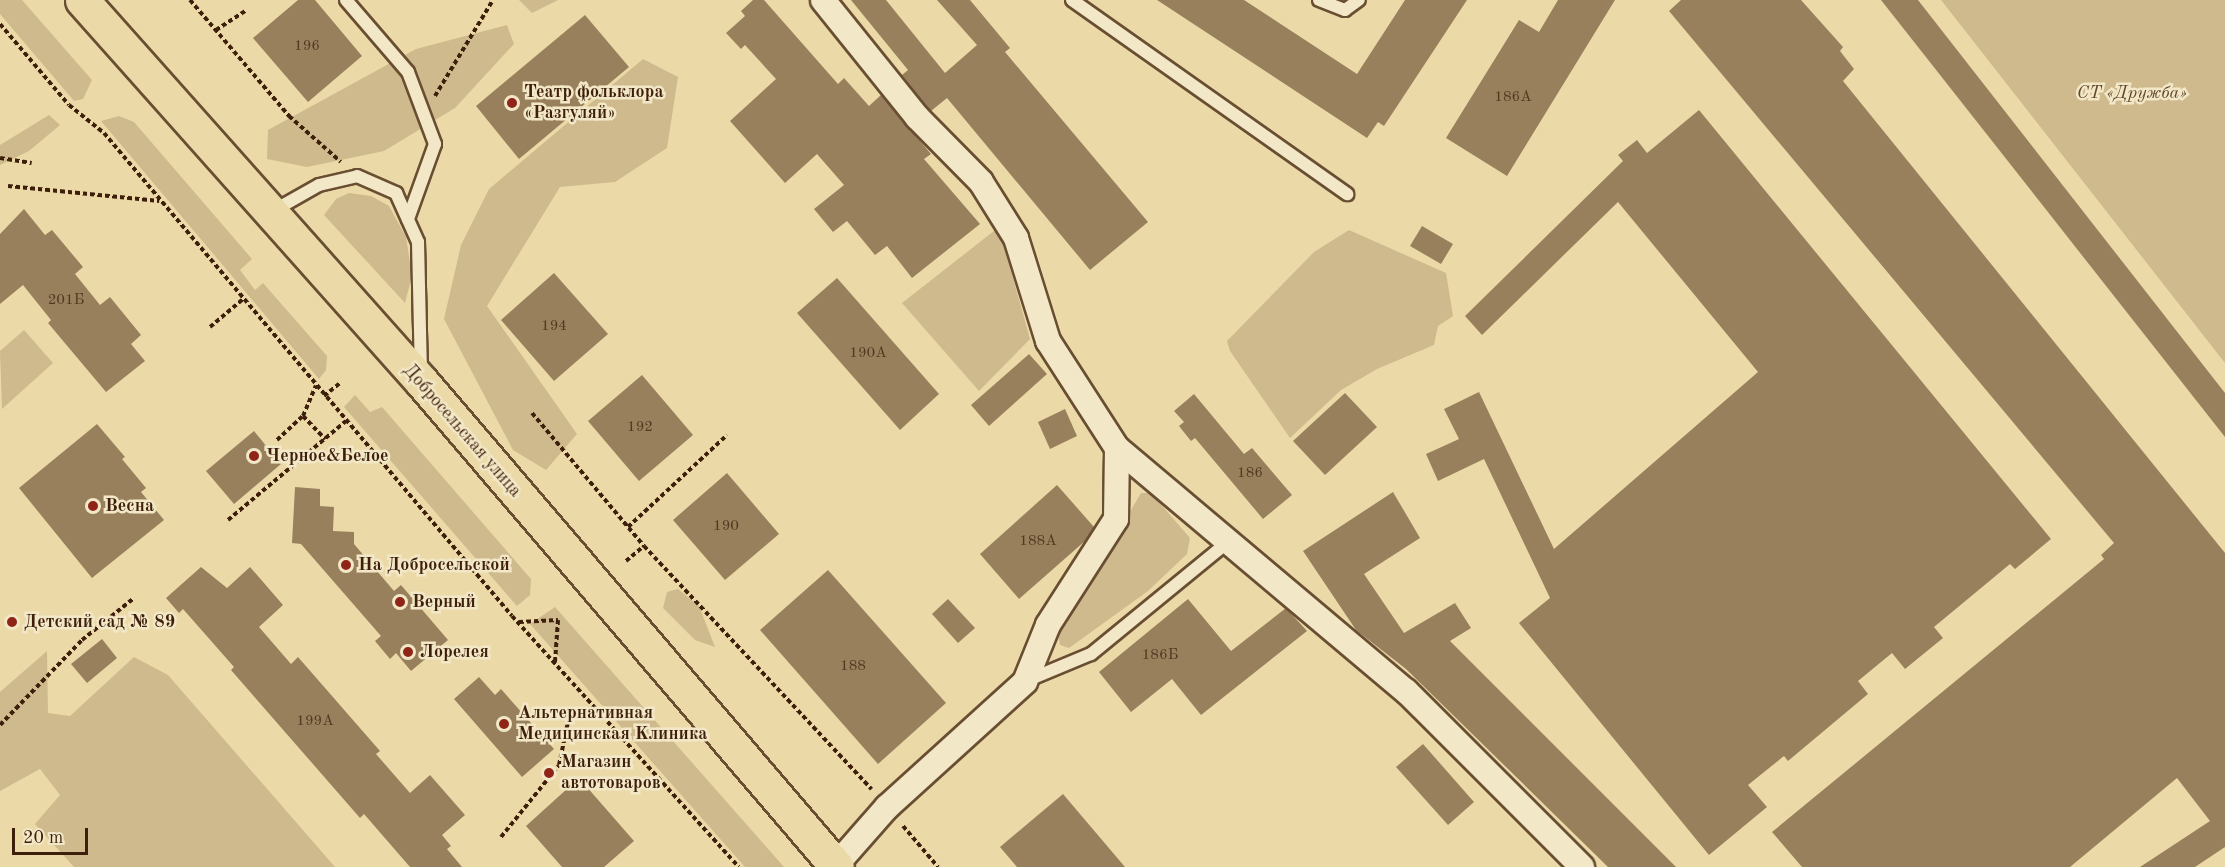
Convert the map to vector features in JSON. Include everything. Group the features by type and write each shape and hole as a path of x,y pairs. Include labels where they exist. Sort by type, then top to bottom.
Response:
{"main road":[{"name":"Добросельская улица","path":"82,0 268,213 422,382 837,866"}],"street":[{"path":"823,0 916,117 981,183 1016,238 1048,341 1117,448 1406,692 1582,867"},
{"path":"837,866 887,807 1025,682 1048,625 1116,519 1117,448"}],"lane":[{"path":"346,0 408,72 435,144 408,219"},
{"path":"1072,0 1347,194"},
{"path":"1319,0 1345,10 1359,0"},
{"path":"268,213 319,185 357,176 396,193 418,242 422,382"},
{"path":"1025,682 1091,654 1228,542"}],"path":[{"path":"190,0 289,116 357,176"},
{"path":"424,115 494,0"},
{"path":"216,30 245,11"},
{"path":"0,24 69,105 104,133 324,396 518,622 739,867"},
{"path":"0,158 32,163"},
{"path":"8,186 160,201"},
{"path":"210,327 243,299"},
{"path":"324,396 340,383"},
{"path":"277,440 303,416 316,386"},
{"path":"532,413 644,546 887,807 938,867"},
{"path":"303,416 325,439"},
{"path":"228,520 346,421"},
{"path":"628,526 727,435"},
{"path":"626,561 644,546"},
{"path":"0,725 82,640 134,598"},
{"path":"518,622 558,620 555,663"},
{"path":"501,837 559,765 568,722"}],"green space":[{"path":"0,0 22,0 92,80 83,99 74,101 0,14"},
{"path":"519,0 558,0 532,13"},
{"name":"СТ «Дружба»","path":"1941,0 2225,0 2225,363"},
{"path":"507,25 514,44 455,108 384,151 307,167 267,159 268,130 416,49"},
{"path":"643,59 678,77 667,148 615,182 560,187 487,306 577,434 546,470 513,450 444,319 461,245 489,189"},
{"path":"49,115 60,125 29,151 0,165 0,145"},
{"path":"119,116 134,122 252,259 240,270 255,290 263,283 327,356 326,370 319,379 101,121"},
{"path":"349,193 371,196 389,206 406,237 412,276 405,303 324,215 336,199"},
{"path":"999,227 1030,339 979,391 902,303"},
{"path":"1349,230 1446,273 1453,316 1438,326 1434,345 1377,369 1341,390 1290,438 1230,351 1227,341 1314,252"},
{"path":"24,330 53,363 2,409 0,351"},
{"path":"355,395 370,412 382,407 531,579 530,595 517,606 344,407"},
{"path":"1141,493 1151,493 1190,538 1187,554 1148,591 1069,648 1060,645 1058,635"},
{"path":"678,589 699,606 715,647 695,640 663,608 667,592"},
{"path":"555,607 784,867 745,867 530,624"},
{"path":"47,651 48,713 70,716 134,657 168,675 335,867 74,867 35,824 60,795 40,769 0,791 0,692"}],"building":[{"path":"298,0 315,0 362,56 308,102 253,38"},
{"path":"753,0 764,0 838,84 844,78 869,106 881,95 931,154 924,159 980,224 912,278 887,246 875,255 847,221 833,232 814,209 844,185 817,154 785,183 730,121 776,79 745,45 741,49 726,33 745,16 741,11"},
{"path":"851,0 886,0 945,73 977,45 937,0 970,0 1010,48 1005,52 1148,222 1090,270 947,98 931,111 928,108 902,75 908,70"},
{"path":"1157,0 1244,0 1357,74 1405,0 1467,0 1384,126 1378,122 1367,138"},
{"path":"1558,0 1615,0 1507,176 1446,138 1519,20 1539,32"},
{"path":"1681,0 1801,0 1843,47 1840,51 1854,69 1843,81 2225,553 2225,847 2195,867 2140,867 2210,821 2177,778 2070,867 1802,867 1772,832 2104,559 2101,555 2114,543 1669,11"},
{"path":"1881,0 1918,0 2225,393 2225,437"},
{"path":"585,15 629,67 519,159 476,106"},
{"path":"1699,110 2051,539 2015,569 2010,564 1934,627 1943,638 1905,669 1892,653 1858,681 1868,694 1788,761 1784,756 1748,785 1767,807 1709,855 1519,623 1550,598 1484,459 1438,481 1426,454 1459,439 1444,409 1479,392 1554,549 1758,372 1618,202 1482,335 1465,316 1623,161 1618,155 1637,140 1647,153"},
{"path":"24,209 45,235 52,230 83,267 75,274 100,305 110,297 141,335 131,344 145,361 106,392 48,323 51,320 23,285 0,304 0,234"},
{"path":"1422,226 1453,244 1441,264 1410,246"},
{"path":"554,273 608,334 554,381 501,320"},
{"path":"837,278 939,394 900,430 797,313"},
{"path":"1029,354 1047,374 989,426 971,405"},
{"path":"642,375 693,435 639,481 588,421"},
{"path":"1345,393 1377,427 1325,475 1293,441"},
{"path":"1194,394 1244,454 1252,448 1292,495 1263,519 1195,438 1191,441 1179,426 1184,422 1174,411"},
{"path":"1065,409 1077,436 1050,449 1038,422"},
{"name":"Весна","path":"97,424 125,457 122,459 146,488 141,492 164,520 92,578 19,488"},
{"path":"254,431 281,464 234,504 206,471"},
{"path":"727,473 779,534 725,580 673,520"},
{"path":"1057,485 1094,527 1085,541 1019,599 980,554"},
{"name":"На Добросельской","path":"295,487 320,489 320,506 334,507 333,531 354,532 354,544 394,591 401,585 448,640 411,671 396,653 390,659 375,641 381,636 301,544 292,543"},
{"path":"1393,492 1420,538 1364,574 1404,633 1455,603 1471,628 1450,641 1676,867 1608,867 1406,669 1356,630 1303,551"},
{"path":"201,567 227,588 250,567 283,605 259,627 291,664 298,657 380,751 376,754 410,793 430,775 465,815 442,835 451,846 447,849 462,867 410,867 364,814 360,818 231,670 234,667 183,609 179,613 166,598"},
{"path":"828,570 946,703 878,764 760,630"},
{"path":"948,599 975,628 958,643 932,614"},
{"path":"1188,599 1231,651 1286,608 1307,631 1201,715 1172,679 1131,712 1099,672"},
{"path":"102,639 117,658 87,683 71,664"},
{"name":"Альтернативная Mедицинская Kлиника","path":"479,677 495,695 501,689 554,749 522,777 454,699"},
{"path":"1423,744 1474,802 1448,825 1396,767"},
{"path":"579,778 634,841 604,867 562,867 526,826"},
{"path":"1063,794 1125,867 1017,867 1000,847"}],"place":[{"name":"Театр фольклора «Разгуляй»","path":"512,103"},
{"name":"Черное&Белое","path":"254,456"},
{"name":"Весна","path":"93,506"},
{"name":"На Добросельской","path":"346,565"},
{"name":"Верный","path":"400,602"},
{"name":"Детский сад № 89","path":"12,622"},
{"name":"Лорелея","path":"408,652"},
{"name":"Альтернативная Mедицинская Kлиника","path":"504,724"},
{"name":"Магазин автотоваров","path":"549,773"}]}
